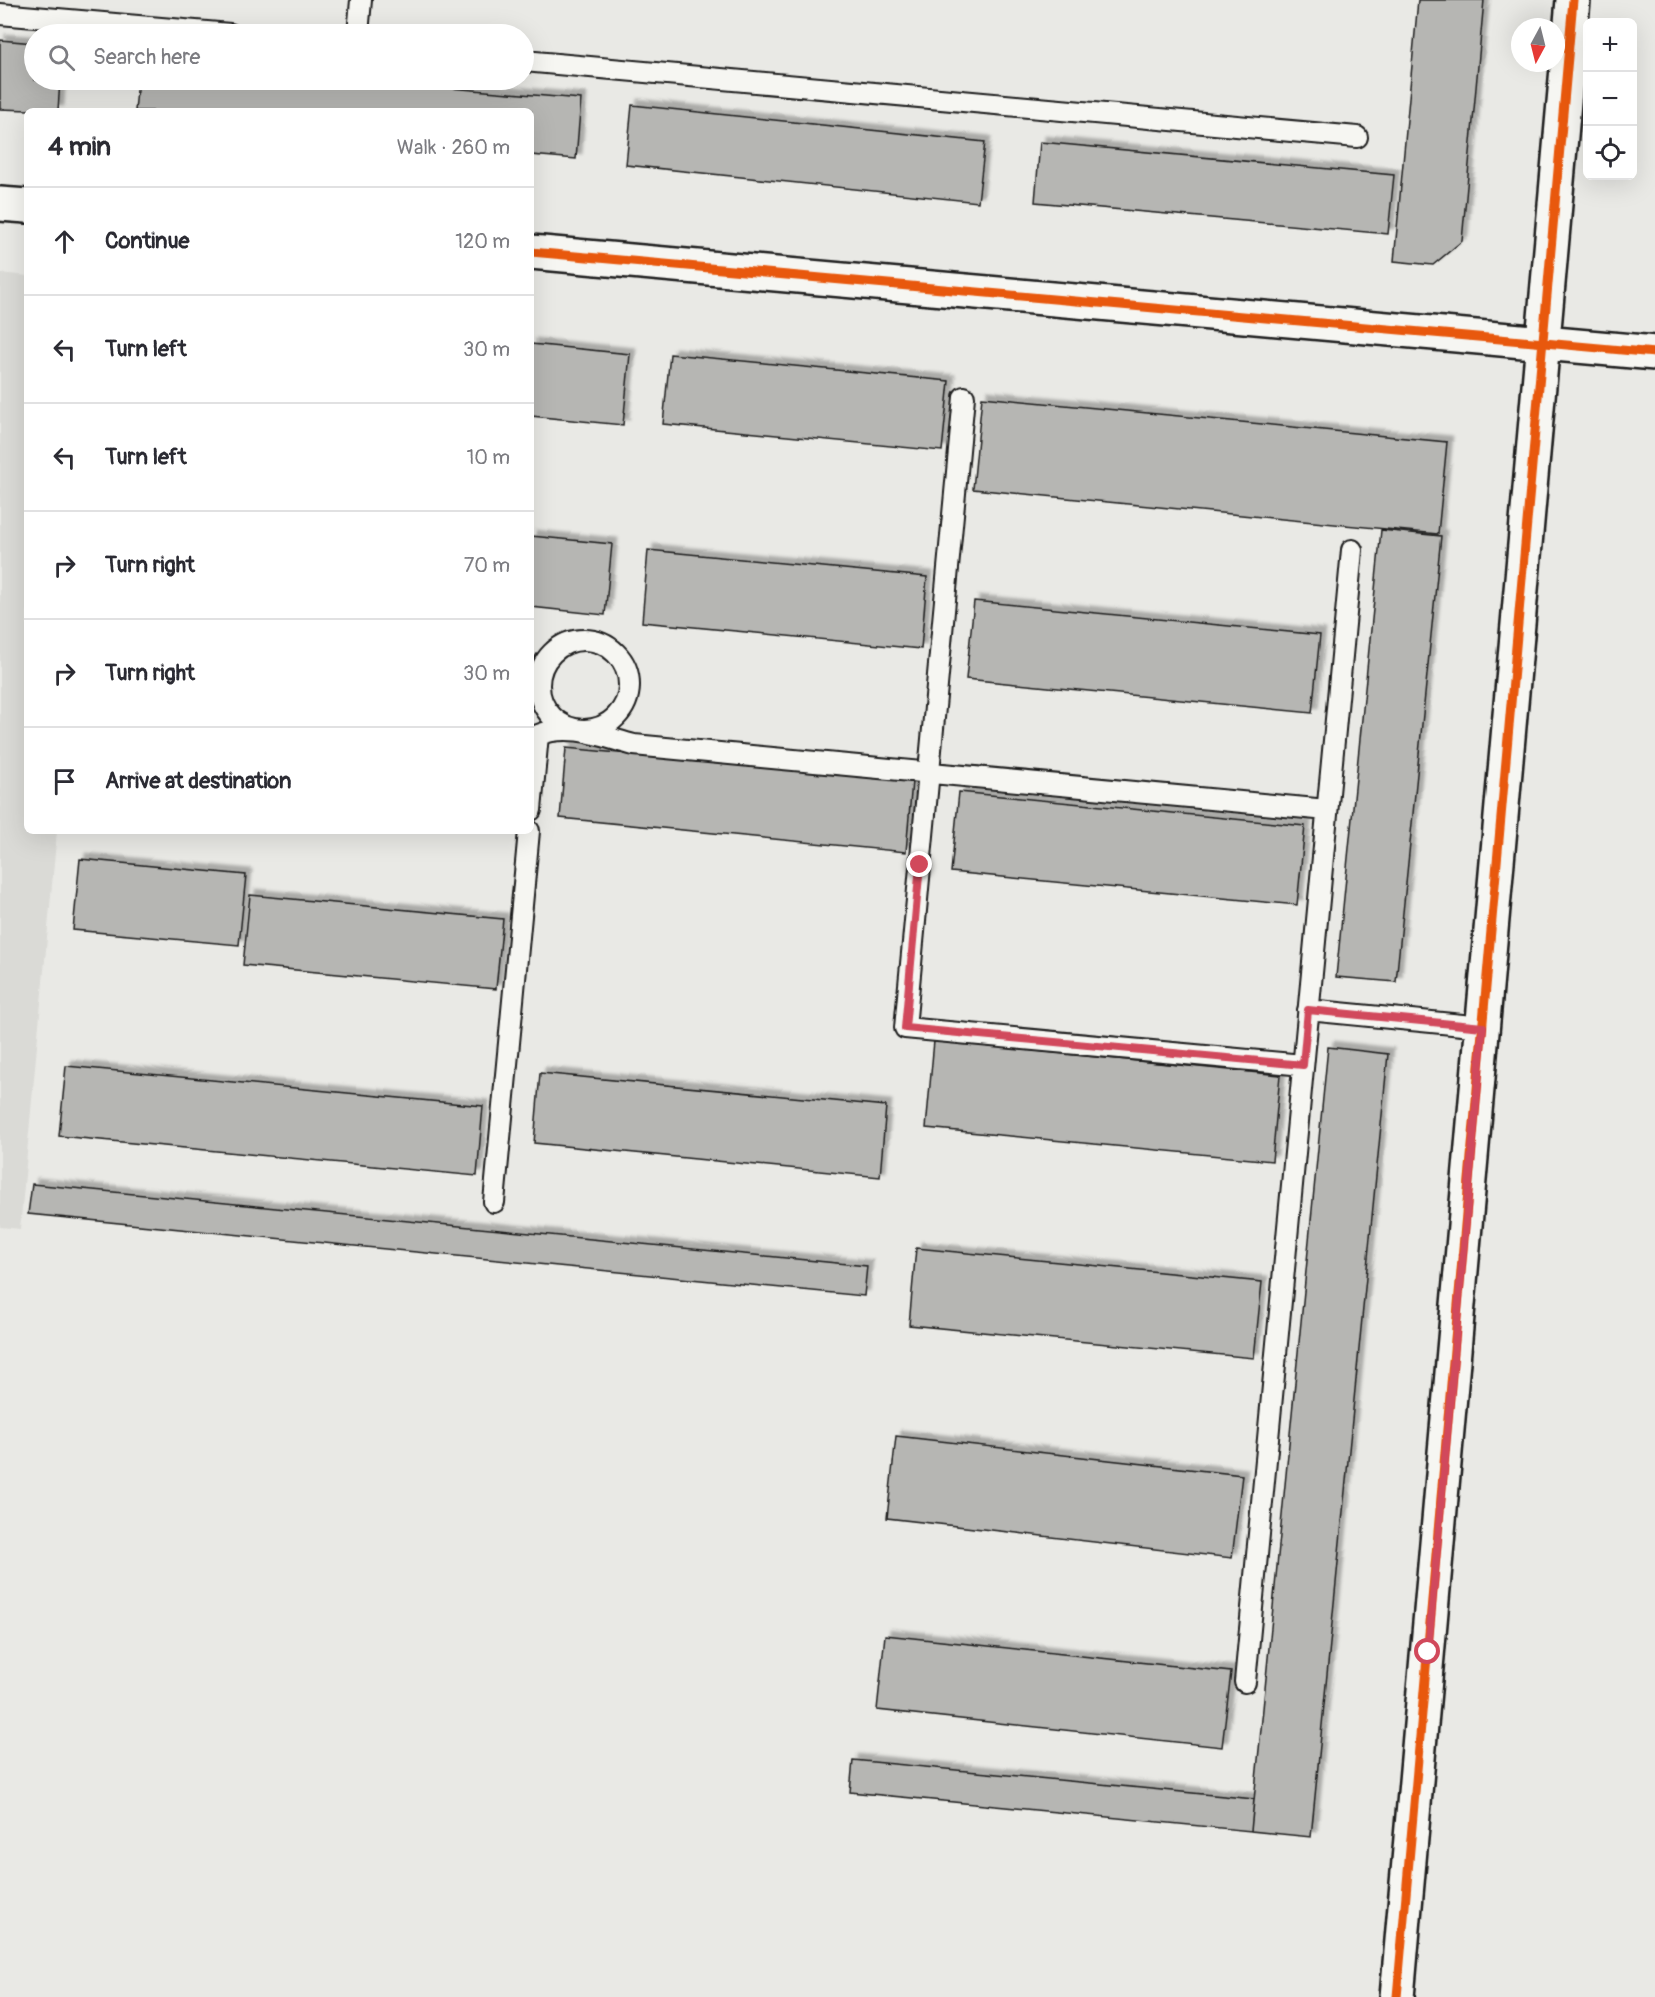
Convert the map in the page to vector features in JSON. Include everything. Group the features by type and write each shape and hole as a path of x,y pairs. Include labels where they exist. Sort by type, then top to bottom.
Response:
{"street":[{"path":"1396,1997 1574,0"},
{"path":"0,204 24,206"},
{"path":"534,252 1655,353"}],"lane":[{"path":"359,24 361,0"},
{"path":"0,14 115,24"},
{"path":"534,62 1357,137"},
{"path":"964,397 905,1028 1303,1065"},
{"path":"1245,1682 1352,550"},
{"path":"534,778 538,735 550,730 578,730 594,729 608,723 620,712 627,698 629,682 625,667 616,653 603,644 588,640 573,641 559,647 548,657 541,670 538,686 542,702 550,715 562,725 578,730 634,745 1327,810"},
{"path":"494,1202 529,834"},
{"path":"1308,1010 1483,1027"}],"shaded area":[{"path":"0,273 24,276 24,834 57,834 20,1229 0,1227"}],"building":[{"path":"1418,0 1484,0 1462,241 1433,265 1394,261"},
{"path":"0,40 24,42 24,90 59,90 58,108 0,109"},
{"path":"137,90 474,90 581,99 576,159 534,155 534,108 135,108"},
{"path":"632,105 985,142 978,202 626,165"},
{"path":"1040,142 1394,175 1388,234 1035,202"},
{"path":"534,344 630,354 623,425 534,416"},
{"path":"670,354 949,381 942,451 663,424"},
{"path":"982,397 1447,442 1438,534 973,489"},
{"path":"1381,530 1441,536 1396,982 1336,977"},
{"path":"534,536 612,544 605,615 534,607"},
{"path":"648,550 927,577 921,649 642,622"},
{"path":"974,601 1320,635 1312,713 966,679"},
{"path":"566,748 912,781 906,852 560,818"},
{"path":"959,792 1305,826 1297,905 951,872"},
{"path":"80,859 246,875 239,945 73,930"},
{"path":"250,895 503,919 496,989 243,965"},
{"path":"934,1041 1280,1075 1272,1161 926,1128"},
{"path":"1328,1047 1388,1054 1311,1837 1251,1831"},
{"path":"66,1066 483,1106 477,1176 59,1136"},
{"path":"540,1073 886,1106 880,1177 534,1143"},
{"path":"32,1184 867,1266 864,1296 28,1214"},
{"path":"916,1248 1262,1282 1254,1358 909,1325"},
{"path":"896,1436 1242,1475 1232,1558 887,1518"},
{"path":"885,1635 1231,1672 1222,1747 877,1710"},
{"path":"853,1760 1254,1799 1251,1831 850,1792"}],"cycle path":[{"path":"1397,1997 1573,0"},
{"path":"534,252 1655,353"}],"route":[{"path":"920,865 905,1028 1303,1065 1308,1010 1483,1027 1428,1652"}]}
